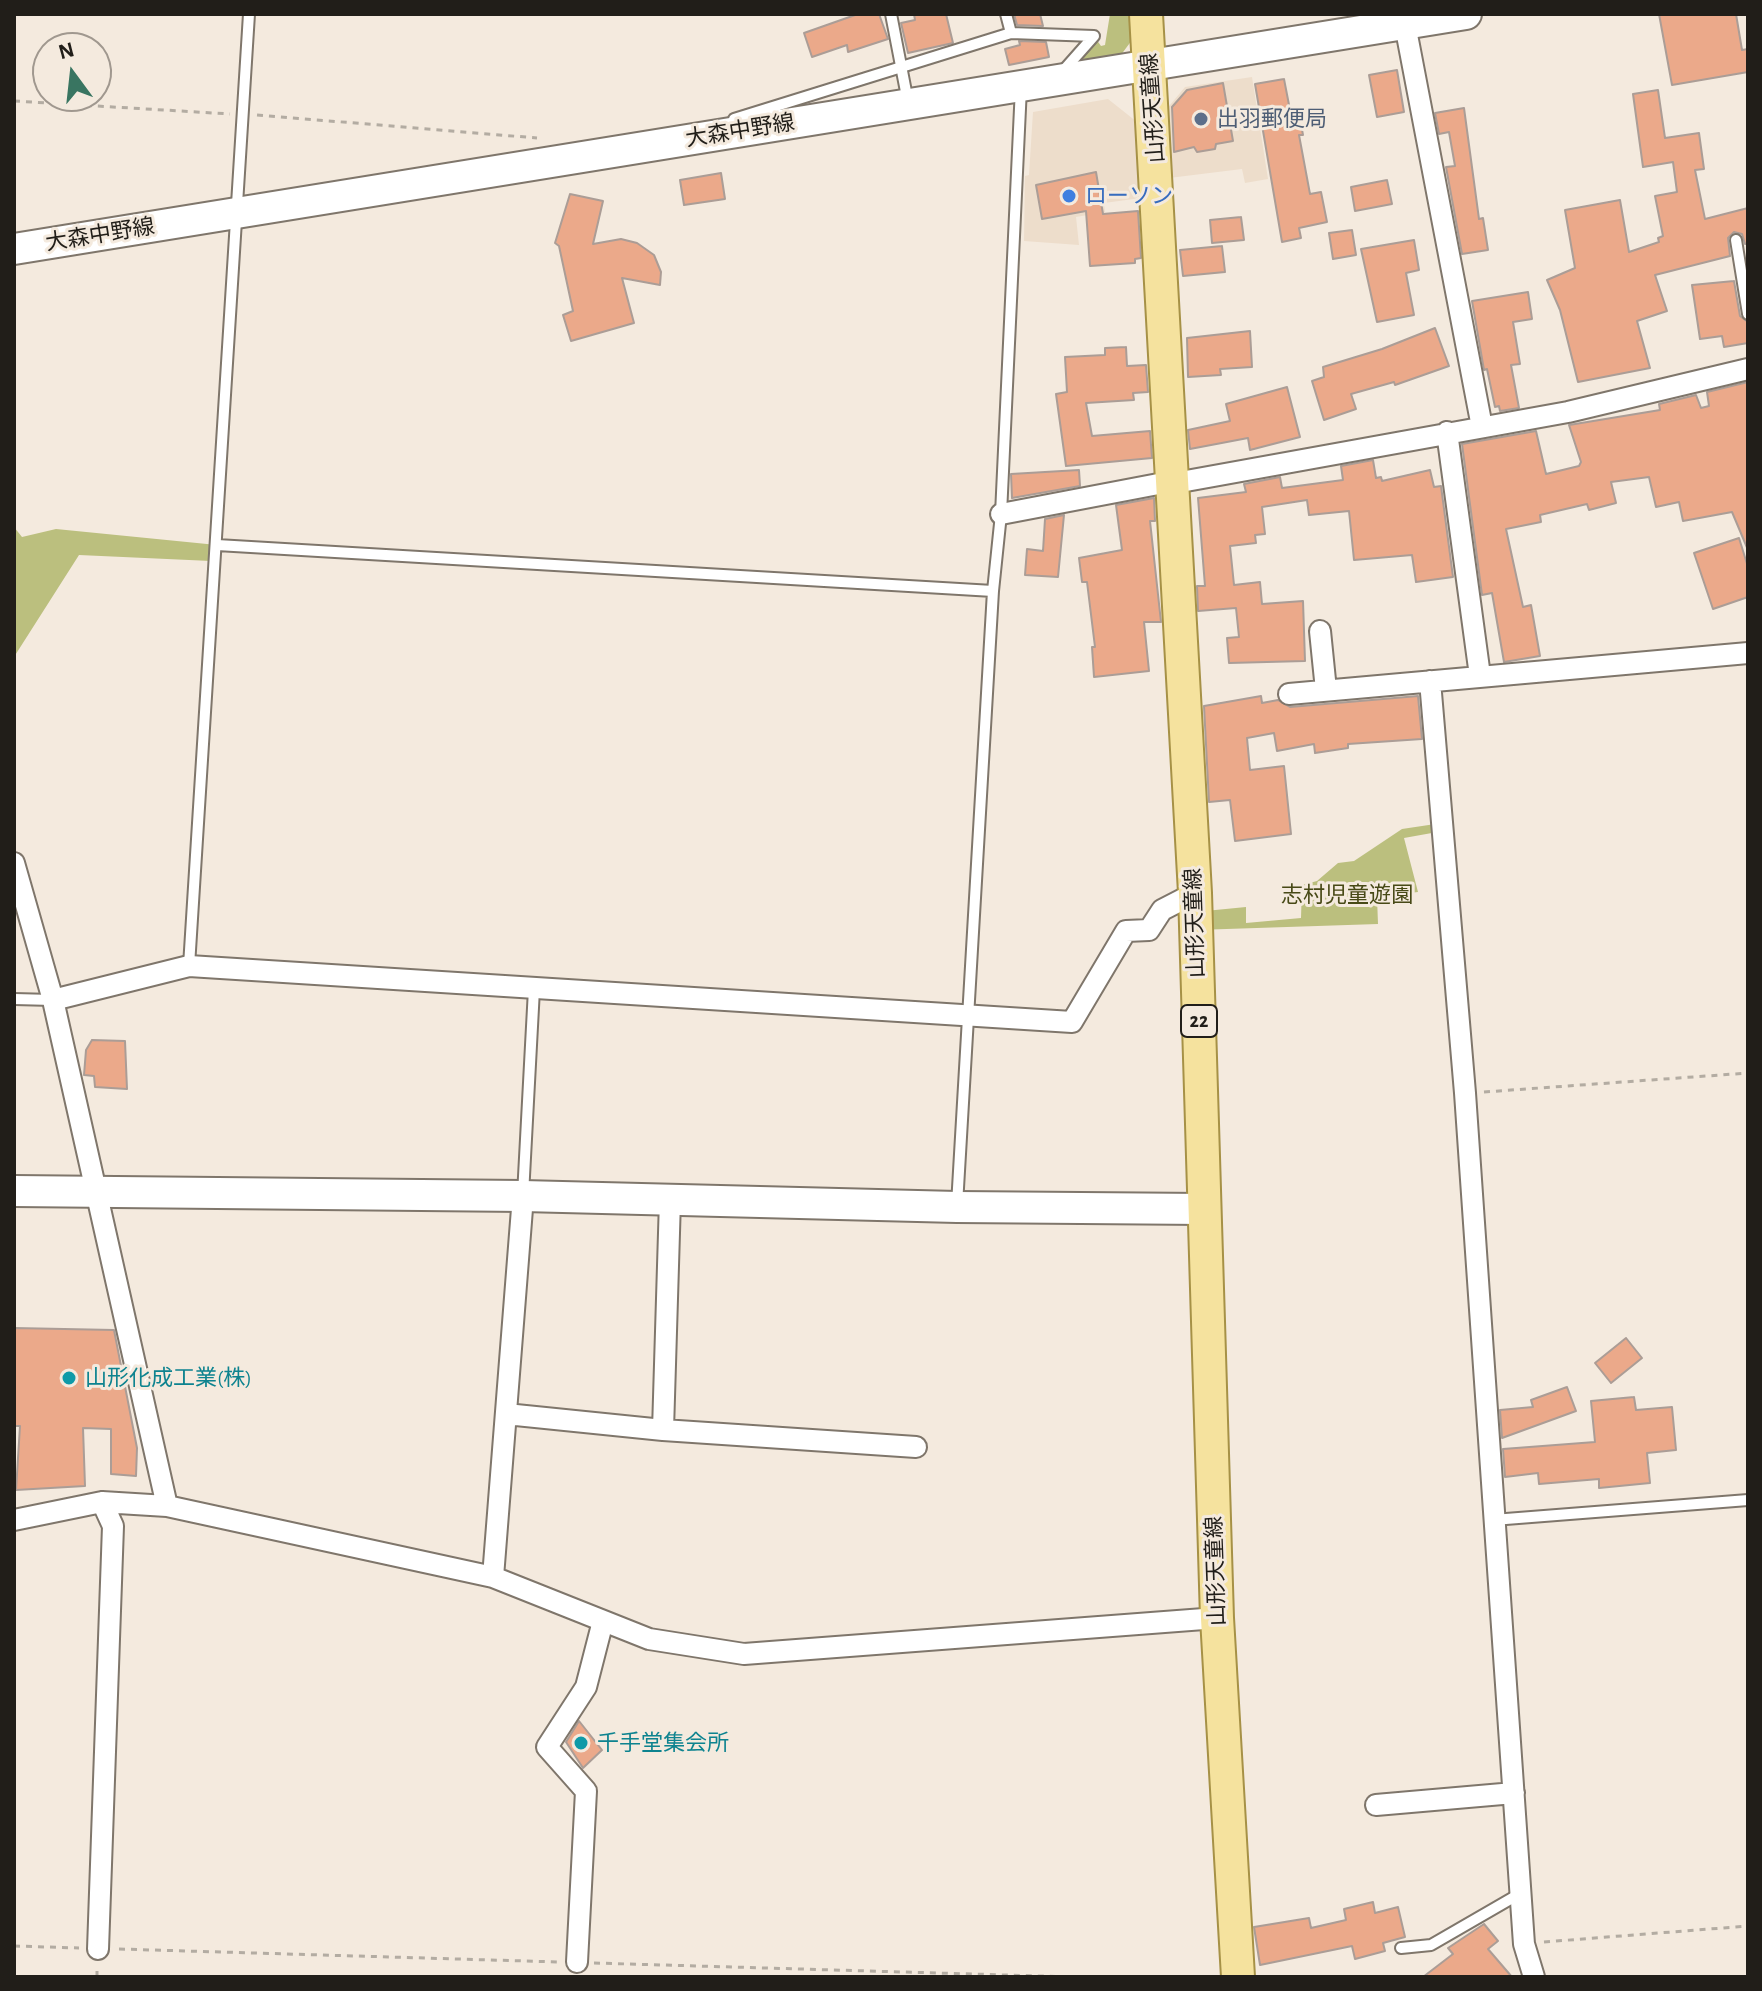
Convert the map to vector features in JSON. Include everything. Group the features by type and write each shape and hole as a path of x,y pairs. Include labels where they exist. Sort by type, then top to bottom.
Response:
{"main road":[{"name":"山形天童線","path":"1146,14 1195,893 1217,1618 1238,1977"},
{"name":"大森中野線","path":"14,249 1022,83 1150,66 1404,19 1466,14"},
{"path":"14,1191 523,1196 957,1207 1205,1209"}],"street":[{"path":"1404,19 1482,427"},
{"path":"1001,514 1582,409 1748,369"},
{"path":"1447,432 1480,676"},
{"path":"1320,631 1326,690"},
{"path":"1289,694 1748,653"},
{"path":"1430,681 1465,1093 1524,1944 1534,1977"},
{"path":"14,863 53,1000 167,1506"},
{"path":"53,1000 189,966 1072,1022 1126,931 1149,930 1162,910 1195,893"},
{"path":"493,1577 523,1196"},
{"path":"663,1430 670,1200"},
{"path":"506,1414 663,1430 916,1447"},
{"path":"98,1949 113,1526 102,1502"},
{"path":"14,1520 102,1502 167,1506 493,1577 649,1639 744,1654 1217,1618"},
{"path":"577,1962 586,1791 547,1747 586,1687 603,1621"},
{"path":"1376,1805 1514,1793"}],"lane":[{"path":"189,966 249,14"},
{"path":"891,14 908,102"},
{"path":"1006,14 1011,33"},
{"path":"664,142 901,65 1011,33 1094,36 1057,78"},
{"path":"957,1207 993,591 1001,514 1022,83"},
{"path":"1736,240 1748,314"},
{"path":"217,545 993,591"},
{"path":"523,1196 534,989"},
{"path":"14,999 53,1000"},
{"path":"1493,1520 1748,1500"},
{"path":"1401,1948 1431,1945 1521,1893"}],"path":[{"path":"14,101 243,114 542,139"},
{"path":"1465,1093 1748,1073"},
{"path":"1524,1944 1748,1926"},
{"path":"14,1946 98,1949"}],"shaded area":[{"path":"1252,77 1268,179 1245,183 1242,169 1169,178 1165,111 1185,87"},
{"path":"1108,99 1137,122 1141,198 1104,203 1105,212 1076,217 1079,245 1024,241 1025,176 1029,175 1033,112"}],"green space":[{"path":"1110,14 1134,14 1135,36 1109,71 1057,78 1094,36 1101,46 1105,45"},
{"path":"14,527 22,537 56,529 217,545 211,561 79,555 14,657"},
{"name":"志村児童遊園","path":"1442,823 1443,831 1404,838 1418,892 1377,897 1378,924 1196,930 1195,912 1246,907 1246,923 1301,918 1302,885 1317,881 1338,863 1354,861 1402,829"}],"building":[{"path":"858,14 879,14 888,39 848,52 847,45 812,57 804,33"},
{"path":"914,14 946,14 953,43 908,53 901,23 915,20"},
{"path":"1014,14 1040,14 1043,26 1017,25"},
{"path":"1659,14 1736,14 1742,50 1748,49 1748,72 1672,85"},
{"path":"1019,41 1046,42 1049,57 1009,65 1005,49 1020,45"},
{"path":"1397,70 1404,112 1377,117 1369,75"},
{"path":"1284,79 1290,110 1298,108 1303,135 1299,135 1310,194 1321,192 1327,222 1299,228 1301,238 1282,242 1255,84"},
{"path":"1223,83 1233,141 1216,144 1215,149 1197,152 1194,147 1174,152 1172,107 1187,90"},
{"path":"1658,90 1665,138 1699,133 1704,169 1695,170 1705,219 1748,208 1748,243 1745,244 1742,234 1734,232 1728,238 1730,256 1655,275 1667,311 1637,321 1650,368 1578,382 1560,310 1547,280 1575,268 1565,210 1620,200 1629,252 1659,242 1658,238 1663,236 1655,196 1677,192 1673,162 1643,167 1633,94"},
{"path":"1464,108 1479,219 1483,218 1488,250 1462,254 1446,167 1455,166 1449,132 1439,134 1435,113"},
{"path":"1096,172 1103,214 1138,211 1141,258 1135,259 1135,263 1090,266 1086,211 1042,219 1036,185"},
{"path":"721,173 725,199 684,205 680,180"},
{"path":"1387,180 1392,204 1355,211 1351,187"},
{"path":"570,194 603,201 593,244 621,239 637,243 654,255 661,272 660,285 622,278 634,323 571,341 563,315 573,311 559,246 555,243"},
{"path":"1241,217 1244,240 1212,243 1210,220"},
{"path":"1352,230 1356,255 1333,259 1329,233"},
{"path":"1414,240 1419,270 1406,273 1414,315 1377,322 1361,249"},
{"path":"1222,246 1225,272 1183,276 1180,250"},
{"path":"1734,281 1740,316 1748,322 1748,343 1724,347 1722,336 1700,339 1692,285"},
{"path":"1528,292 1532,319 1513,322 1520,364 1511,365 1519,408 1500,411 1499,406 1495,407 1487,369 1484,370 1472,301"},
{"path":"1435,328 1449,366 1395,385 1394,382 1351,394 1356,409 1324,420 1312,381 1324,377 1323,367 1382,349"},
{"path":"1250,331 1252,367 1220,369 1221,375 1188,377 1187,338"},
{"path":"1126,347 1127,366 1146,365 1148,392 1133,393 1134,400 1086,403 1092,436 1150,431 1152,458 1066,466 1056,394 1067,392 1065,357 1105,355 1105,348"},
{"path":"1748,382 1748,550 1732,512 1683,521 1679,502 1656,507 1649,477 1611,482 1616,503 1589,510 1587,504 1540,515 1541,522 1506,529 1523,607 1531,605 1540,656 1504,662 1492,593 1482,595 1462,444 1536,431 1546,474 1579,466 1581,462 1569,425 1660,410 1659,404 1696,395 1701,408 1709,406 1707,392"},
{"path":"1287,387 1300,437 1250,450 1248,438 1190,449 1188,430 1230,421 1226,404"},
{"path":"1373,460 1376,478 1381,477 1382,481 1430,470 1434,487 1441,486 1453,577 1416,582 1412,555 1354,560 1349,511 1309,515 1307,500 1262,507 1265,534 1255,535 1256,543 1230,546 1234,585 1260,582 1262,604 1303,601 1305,661 1229,663 1227,638 1239,637 1236,608 1198,611 1197,586 1205,586 1198,498 1246,492 1244,484 1280,477 1282,488 1343,480 1341,466"},
{"path":"1079,470 1080,486 1012,498 1011,474"},
{"path":"1154,498 1155,521 1150,521 1161,622 1144,622 1149,671 1094,677 1092,647 1095,647 1087,582 1082,582 1079,558 1122,550 1116,505"},
{"path":"1064,515 1058,577 1025,575 1027,549 1043,551 1045,519"},
{"path":"1739,538 1748,567 1748,597 1713,609 1694,553"},
{"path":"1261,696 1262,703 1278,700 1290,707 1418,696 1422,739 1348,744 1348,748 1315,753 1314,744 1277,751 1274,733 1247,738 1250,770 1284,766 1291,834 1235,841 1230,800 1209,802 1204,706"},
{"path":"92,1040 125,1041 127,1089 95,1087 94,1076 84,1075 86,1050"},
{"name":"山形化成工業(株)","path":"14,1328 114,1330 137,1448 136,1476 111,1474 111,1429 83,1428 85,1486 16,1490 20,1426 14,1426"},
{"path":"1626,1338 1642,1358 1611,1383 1595,1363"},
{"path":"1567,1387 1576,1411 1502,1438 1500,1410 1533,1407 1531,1400"},
{"path":"1634,1397 1636,1410 1672,1407 1676,1450 1647,1453 1650,1483 1599,1488 1599,1479 1539,1484 1538,1473 1505,1477 1503,1449 1595,1442 1591,1401"},
{"name":"千手堂集会所","path":"579,1721 602,1750 583,1768 566,1742"},
{"path":"1373,1902 1375,1913 1398,1907 1405,1937 1383,1943 1385,1951 1355,1959 1352,1946 1260,1965 1254,1927 1309,1918 1311,1928 1346,1920 1344,1909"},
{"path":"1484,1924 1498,1941 1488,1949 1512,1977 1423,1977 1453,1954 1448,1948"}],"place":[{"name":"出羽郵便局","path":"1201,119"},
{"name":"ローソン","path":"1069,196"},
{"name":"山形化成工業(株)","path":"69,1378"},
{"name":"千手堂集会所","path":"581,1743"}]}
